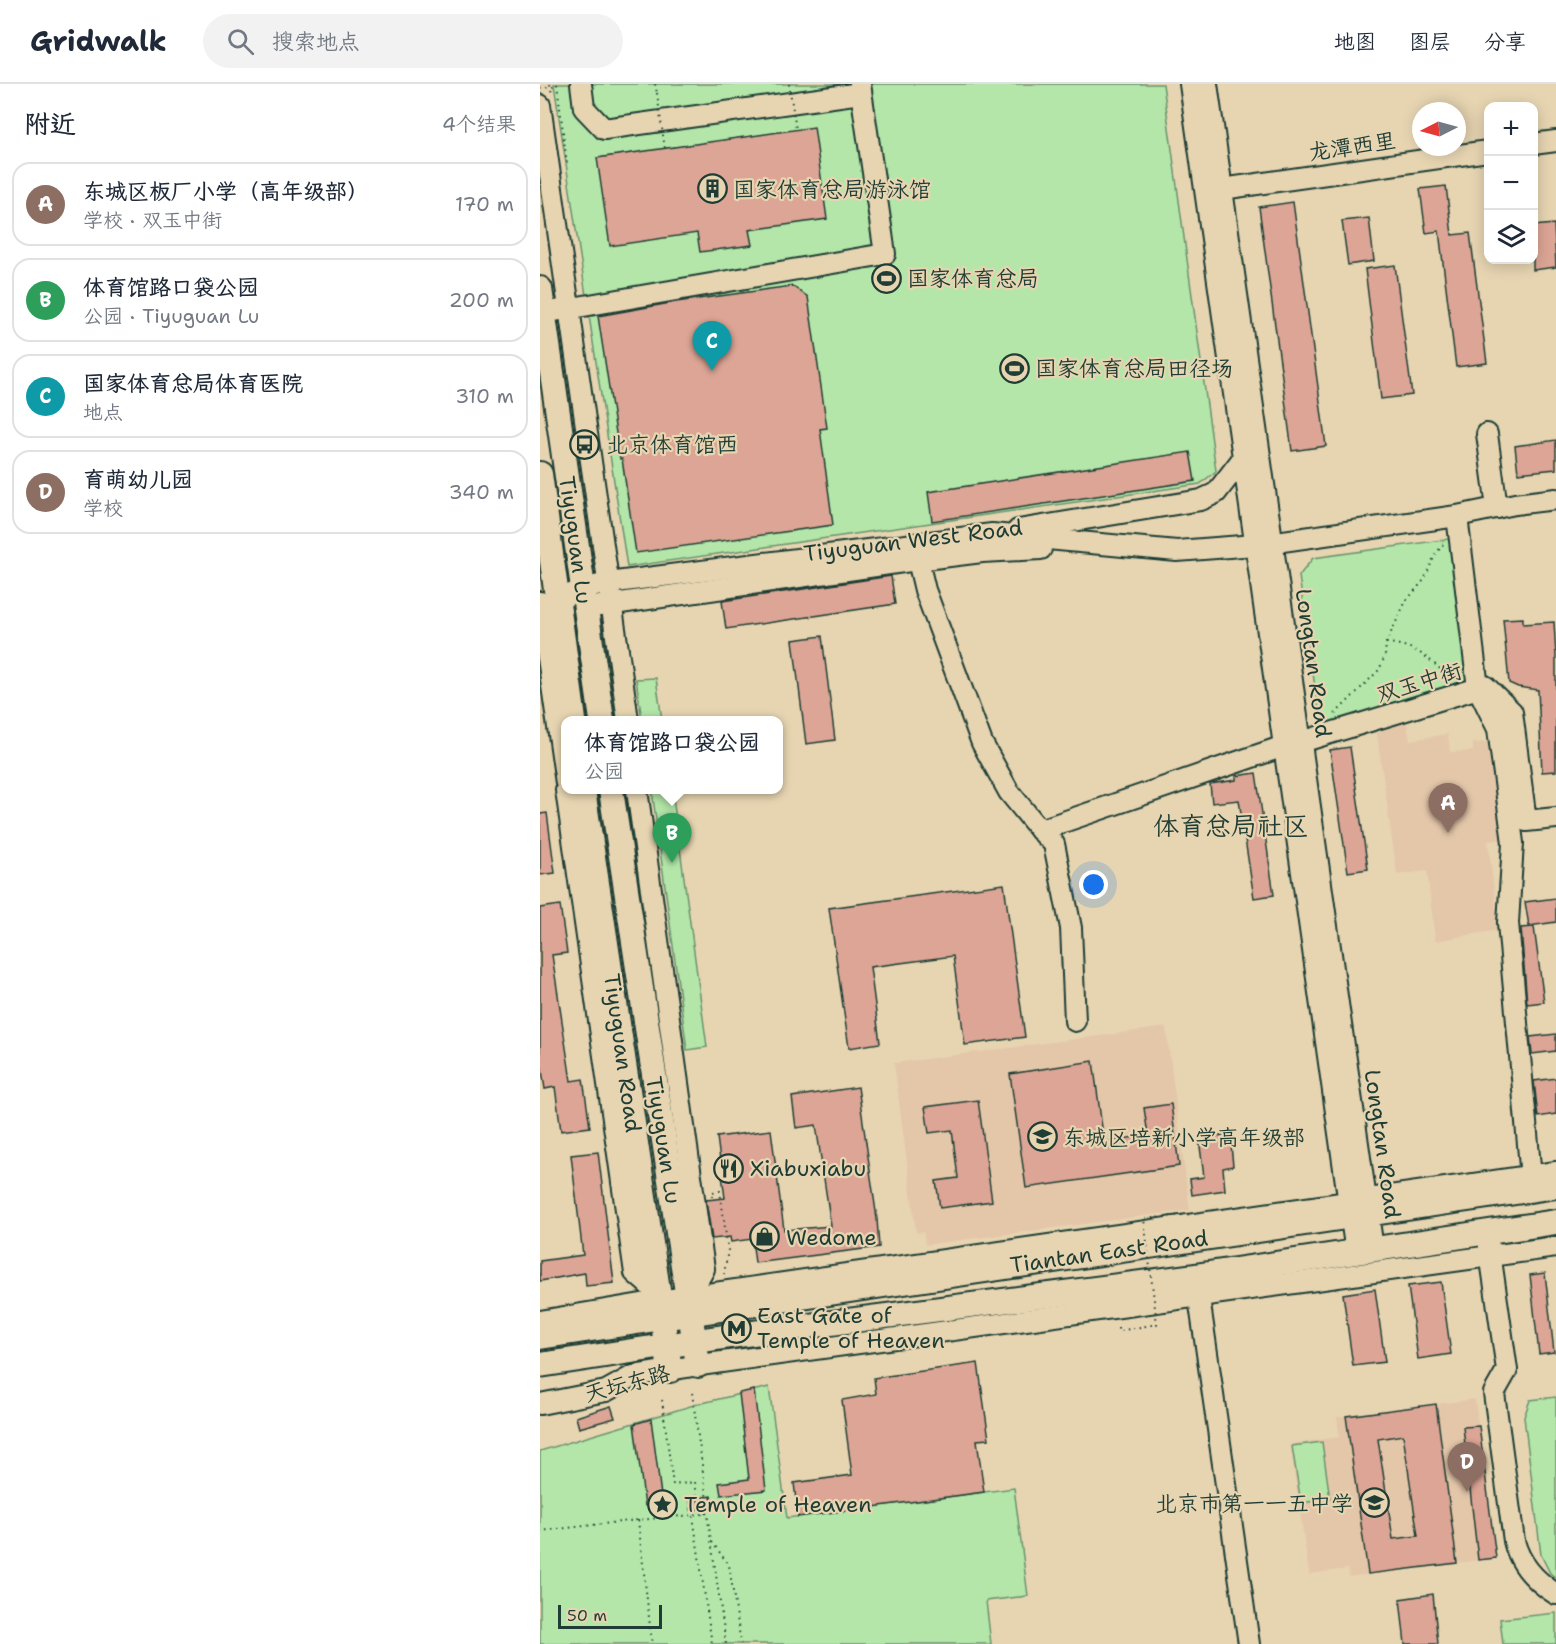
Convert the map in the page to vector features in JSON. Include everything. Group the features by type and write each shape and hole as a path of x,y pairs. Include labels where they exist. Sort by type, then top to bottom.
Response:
{"main road":[{"name":"Tiyuguan Lu","path":"540,289 601,716"},
{"path":"540,474 545,605 573,716"},
{"name":"Tiyuguan Road","path":"584,794 670,1370"},
{"name":"Tiyuguan Lu","path":"612,794 690,1305"},
{"name":"Tiantan East Road","path":"661,1309 1358,1207 1540,1184"},
{"name":"Tiantan East Road","path":"665,1345 1197,1286 1364,1251 1556,1222"},
{"name":"天坛东路","path":"690,1305 698,1365"},
{"path":"540,1337 661,1309"},
{"name":"天坛东路","path":"540,1365 665,1345"}],"street":[{"path":"543,313 885,254 861,88 604,129 584,108 581,84"},
{"name":"Longtan Road","path":"1190,84 1243,458 1264,544"},
{"name":"Longtan Road","path":"1207,84 1222,189 1264,544 1364,1251"},
{"path":"540,105 627,716"},
{"path":"1538,143 1556,141"},
{"name":"龙潭西里","path":"1222,189 1484,152"},
{"path":"1487,434 1497,508"},
{"path":"992,534 1201,500 1216,493 1243,458"},
{"path":"1113,546 1177,551 1264,544 1556,499"},
{"path":"1457,516 1477,681 1498,729 1512,843 1508,923 1540,1184 1556,1172"},
{"name":"Tiyuguan West Road","path":"584,598 611,605 916,552 992,534 1113,546"},
{"name":"Tiyuguan West Road","path":"545,605 584,598 608,584 916,552 982,552 1113,546"},
{"path":"916,552 928,600 982,743 1010,792 1054,844 1071,928 1075,1021"},
{"path":"545,605 561,741"},
{"name":"双玉中街","path":"1040,830 1293,744 1328,735 1477,681 1512,712 1526,821 1556,818"},
{"path":"540,1321 661,1309 650,1286 635,1273 567,794"},
{"path":"638,794 704,1269 690,1305"},
{"path":"1487,1231 1507,1370 1494,1393 1514,1540 1517,1552 1528,1571 1556,1594"},
{"path":"698,1365 1197,1286 1491,1256 1556,1247"},
{"path":"1197,1286 1249,1644"},
{"name":"天坛东路","path":"540,1404 606,1391 633,1376 698,1365"}],"path":[{"path":"655,84 665,149"},
{"path":"789,84 796,130"},
{"path":"540,88 557,86"},
{"path":"1328,735 1328,722 1379,670 1385,656 1386,643 1406,601 1424,580 1435,555 1446,539"},
{"path":"1386,643 1401,644 1418,650 1449,677 1458,671 1477,681"},
{"path":"712,1200 712,1192 720,1191 728,1250 723,1282"},
{"path":"1118,1328 1118,1331 1157,1324 1144,1219 1192,1214"},
{"path":"692,1393 708,1508 704,1514"},
{"path":"662,1400 673,1485 695,1482 699,1509 707,1514 726,1644"},
{"path":"540,1532 704,1514"},
{"path":"693,1515 712,1644"},
{"path":"638,1520 652,1644"},
{"path":"711,1541 729,1565 741,1644"}],"shaded area":[{"path":"1406,719 1410,740 1448,734 1450,752 1473,751 1473,743 1497,741 1507,839 1488,841 1499,930 1435,941 1427,871 1397,875 1375,722"},
{"name":"东城区培新小学高年级部","path":"1166,1027 1190,1210 925,1245 923,1232 916,1233 894,1063"},
{"name":"北京市第一一五中学","path":"1475,1399 1496,1558 1349,1577 1348,1569 1309,1574 1290,1444 1339,1437 1337,1417"}],"green space":[{"name":"国家体育总局","path":"554,84 1163,84 1216,471 1200,484 627,567"},
{"path":"1456,538 1468,685 1321,729 1299,576 1313,558"},
{"path":"656,678 661,716 641,716 636,679"},
{"path":"653,794 673,794 707,1047 687,1050"},
{"name":"Temple of Heaven","path":"769,1387 787,1518 1014,1488 1028,1596 986,1601 991,1644 540,1644 540,1451 694,1405"},
{"path":"1556,1397 1556,1578 1550,1573 1541,1555 1524,1417 1530,1400"},
{"path":"1322,1442 1330,1499 1301,1503 1292,1446"},
{"path":"1556,1613 1556,1644 1503,1644 1500,1619"}],"building":[{"name":"国家体育总局游泳馆","path":"814,127 827,219 749,230 752,245 700,252 697,233 610,246 597,158"},
{"path":"1446,186 1452,235 1470,233 1487,363 1456,367 1439,231 1426,233 1420,189"},
{"path":"1293,202 1326,446 1292,451 1259,207"},
{"path":"1369,218 1374,261 1348,265 1342,221"},
{"path":"1554,224 1556,267 1533,270 1533,264 1538,264 1538,226"},
{"path":"1395,265 1412,395 1381,399 1365,269"},
{"path":"792,286 808,297 827,428 820,429 833,525 636,553 598,316 676,302"},
{"path":"1556,440 1556,469 1518,473 1515,446"},
{"path":"1190,452 1195,481 932,521 928,492"},
{"path":"891,576 895,604 726,629 722,601"},
{"path":"1523,618 1523,624 1554,622 1556,771 1542,772 1538,690 1509,683 1503,619"},
{"path":"822,636 835,740 806,744 793,640"},
{"path":"1350,747 1368,869 1348,872 1330,750"},
{"path":"1256,773 1274,895 1254,898 1239,800 1212,803 1210,784 1236,780 1236,776"},
{"path":"547,813 555,873 540,875 540,814"},
{"path":"1004,884 1025,1037 965,1045 953,956 870,967 880,1043 849,1048 829,908"},
{"path":"1556,898 1556,922 1529,926 1525,902"},
{"path":"560,905 567,953 552,955 571,1081 583,1079 590,1127 561,1131 555,1087 545,1089 540,1058 540,908"},
{"path":"1534,927 1544,1002 1527,1004 1521,928"},
{"path":"1556,1034 1556,1051 1532,1054 1530,1037"},
{"path":"1093,1061 1104,1142 1148,1135 1144,1108 1171,1104 1179,1166 1026,1188 1010,1074"},
{"path":"1556,1078 1556,1114 1538,1117 1534,1081"},
{"path":"858,1087 879,1247 755,1263 752,1239 731,1242 730,1237 712,1239 706,1200 725,1198 717,1137 771,1130 784,1230 831,1226 816,1125 796,1128 792,1097"},
{"path":"978,1100 992,1201 940,1208 936,1181 958,1178 952,1130 929,1133 925,1107"},
{"path":"1230,1134 1233,1166 1223,1168 1225,1190 1192,1195 1190,1179 1204,1177 1199,1139"},
{"path":"598,1152 614,1283 586,1286 585,1273 540,1281 540,1261 583,1255 571,1155"},
{"path":"1545,1273 1554,1352 1539,1354 1530,1275"},
{"path":"1441,1282 1451,1354 1418,1359 1408,1286"},
{"path":"1375,1289 1385,1362 1353,1366 1343,1294"},
{"path":"978,1363 989,1439 977,1440 984,1492 798,1517 794,1483 852,1475 842,1400 876,1394 874,1378"},
{"path":"754,1390 766,1490 721,1495 719,1483 749,1479 739,1393"},
{"path":"1436,1404 1457,1563 1368,1574 1346,1416","holes":["1403,1435 1418,1536 1393,1539 1378,1439"]},
{"path":"611,1406 615,1418 579,1428 576,1417"},
{"path":"651,1419 662,1503 645,1506 634,1424"},
{"path":"1479,1426 1496,1558 1478,1560 1463,1427"},
{"path":"711,1496 713,1507 691,1510 690,1499"},
{"path":"1433,1594 1438,1644 1405,1644 1400,1599"}],"place":[{"name":"国家体育总局游泳馆","path":"712,189"},
{"name":"国家体育总局","path":"886,278"},
{"name":"国家体育总局田径场","path":"1014,368"},
{"name":"国家体育总局体育医院","path":"712,371"},
{"name":"北京体育馆西","path":"585,444"},
{"name":"东城区板厂小学（高年级部）","path":"1448,833"},
{"name":"体育馆路口袋公园","path":"672,863"},
{"name":"东城区培新小学高年级部","path":"1042,1137"},
{"name":"Xiabuxiabu","path":"729,1168"},
{"name":"Wedome","path":"765,1237"},
{"name":"East Gate of Temple of Heaven","path":"736,1328"},
{"name":"育萌幼儿园","path":"1467,1492"},
{"name":"北京市第一一五中学","path":"1374,1503"},
{"name":"Temple of Heaven","path":"663,1504"}],"district":[{"name":"体育总局社区","path":"1231,826"}]}
